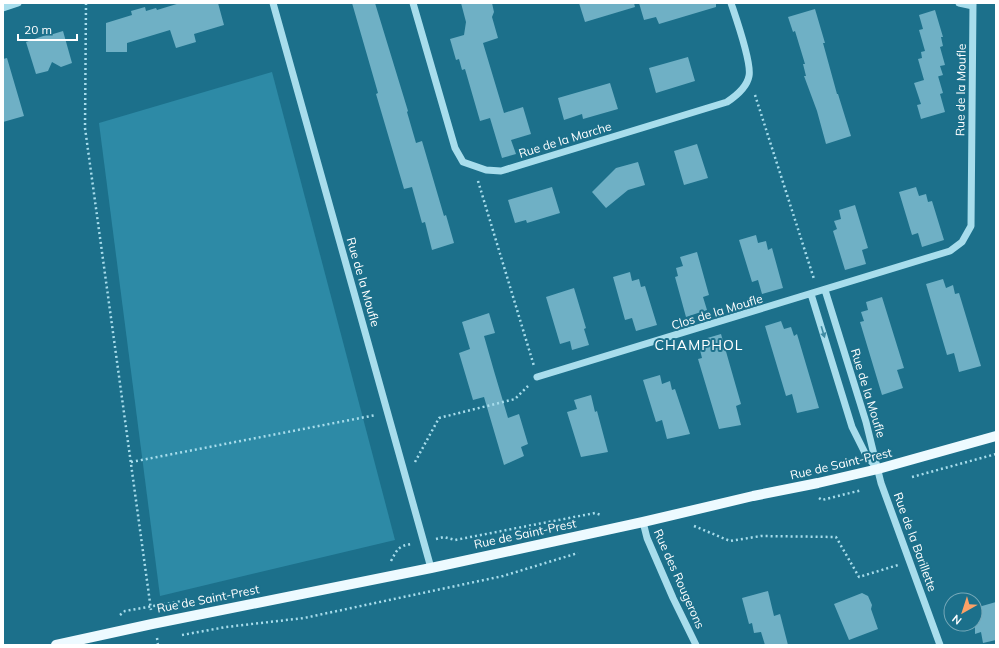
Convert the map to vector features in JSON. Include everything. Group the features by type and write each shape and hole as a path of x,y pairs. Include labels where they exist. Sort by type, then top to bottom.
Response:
{"main road":[{"name":"Rue de Saint-Prest","path":"56,645 152,624 431,568 671,516 878,469 996,436"}],"street":[{"path":"3,8 18,3"},
{"name":"Rue de la Moufle","path":"273,3 431,568"},
{"name":"Rue de la Marche","path":"413,3 455,148 463,162 486,170 501,171 727,102 736,96 744,86 749,76 750,65 731,3"},
{"name":"Rue de la Moufle","path":"818,292 950,251 962,242 971,226 973,4 959,3"},
{"name":"Rue de la Moufle","path":"818,292 866,422 878,469"},
{"name":"Rue de la Moufle","path":"818,292 852,427 866,455 878,469"},
{"name":"Clos de la Moufle","path":"537,377 818,292"},
{"name":"Rue de la Barillette","path":"878,469 881,483 940,645"},
{"name":"Rue des Rougerons","path":"644,522 647,538 673,598 696,645"}],"path":[{"path":"86,3 85,128 152,624 158,645"},
{"path":"744,86 756,95 818,292"},
{"path":"406,478 438,418 515,399 537,377 474,167"},
{"path":"131,462 388,412"},
{"path":"382,578 397,550 402,545 444,537 455,540 595,513 602,516"},
{"path":"671,516 730,541 761,536 836,537 859,577 910,562"},
{"path":"180,635 226,627 304,618 503,576 580,552"},
{"path":"150,640 165,638"}],"shaded area":[{"path":"272,72 395,540 160,596 99,123"}],"building":[{"path":"180,3 218,3 224,25 194,34 196,42 176,48 170,30 127,43 127,52 106,52 106,23 132,15 131,11 145,7 146,11 156,8 157,10"},
{"path":"352,3 375,3 408,111 407,112 416,143 422,141 444,216 446,215 454,243 432,250 425,222 422,223 412,187 404,189 376,94 378,93"},
{"path":"461,3 492,3 494,12 492,17 498,38 483,43 504,113 523,107 531,134 511,140 516,154 502,158 490,118 480,121 465,69 462,70 459,59 456,60 450,39 464,35 466,22"},
{"path":"579,3 634,3 635,7 585,22"},
{"path":"639,3 716,3 716,7 659,24 656,17 644,20"},
{"path":"815,9 837,94 851,136 826,144 817,111 804,76 806,76 803,64 805,64 795,31 793,32 788,17"},
{"path":"935,10 943,37 941,37 943,46 940,47 945,65 940,66 943,75 938,76 943,93 940,94 945,112 921,119 917,105 921,104 914,83 924,80 918,59 922,58 921,52 925,51 919,30 923,29 919,15"},
{"path":"63,31 72,63 61,67 52,62 48,71 36,74 26,42"},
{"path":"688,57 695,81 656,93 649,68"},
{"path":"7,58 24,116 3,122 3,59"},
{"path":"610,83 618,109 583,119 582,114 564,120 558,98"},
{"path":"697,144 708,178 684,185 674,151"},
{"path":"638,162 645,185 628,190 606,208 592,192 616,168"},
{"path":"552,187 560,213 527,223 526,220 515,223 508,200"},
{"path":"916,187 919,196 926,194 928,202 932,201 944,240 922,247 918,233 912,235 899,192"},
{"path":"855,205 868,248 862,250 866,264 845,270 833,231 837,229 834,221 841,219 839,210"},
{"path":"756,235 758,243 766,241 768,250 772,248 783,288 762,294 758,280 752,282 739,240"},
{"path":"697,252 709,295 703,297 707,310 686,317 675,277 678,276 676,268 683,266 680,257"},
{"path":"630,272 632,281 639,279 641,287 645,286 657,325 636,331 632,318 625,320 613,277"},
{"path":"943,279 946,288 953,285 955,294 959,293 981,366 959,372 954,353 947,355 926,284"},
{"path":"574,288 586,328 584,329 589,345 572,350 570,341 560,344 546,297"},
{"path":"882,297 904,368 897,370 903,388 882,395 860,322 864,321 861,312 868,310 866,302"},
{"path":"489,313 495,333 484,336 494,371 508,418 519,414 528,444 521,447 524,456 504,465 484,397 473,400 459,353 470,349 462,322"},
{"path":"781,321 784,329 791,327 794,336 797,334 819,408 797,413 792,394 786,396 765,326"},
{"path":"721,334 741,404 736,406 741,425 719,429 698,359 702,358 700,350 707,347 704,339"},
{"path":"660,375 662,384 670,381 672,390 675,389 690,434 667,439 662,420 656,422 643,380"},
{"path":"591,395 608,452 581,457 567,412 577,409 574,400"},
{"path":"768,591 774,616 780,614 788,645 765,645 761,632 754,633 752,623 749,624 742,598"},
{"path":"862,593 868,596 872,605 871,609 878,629 849,640 834,604"},
{"path":"996,602 996,640 983,643 981,632 983,632 983,606"}],"district":[{"name":"CHAMPHOL","path":"699,345"}]}
